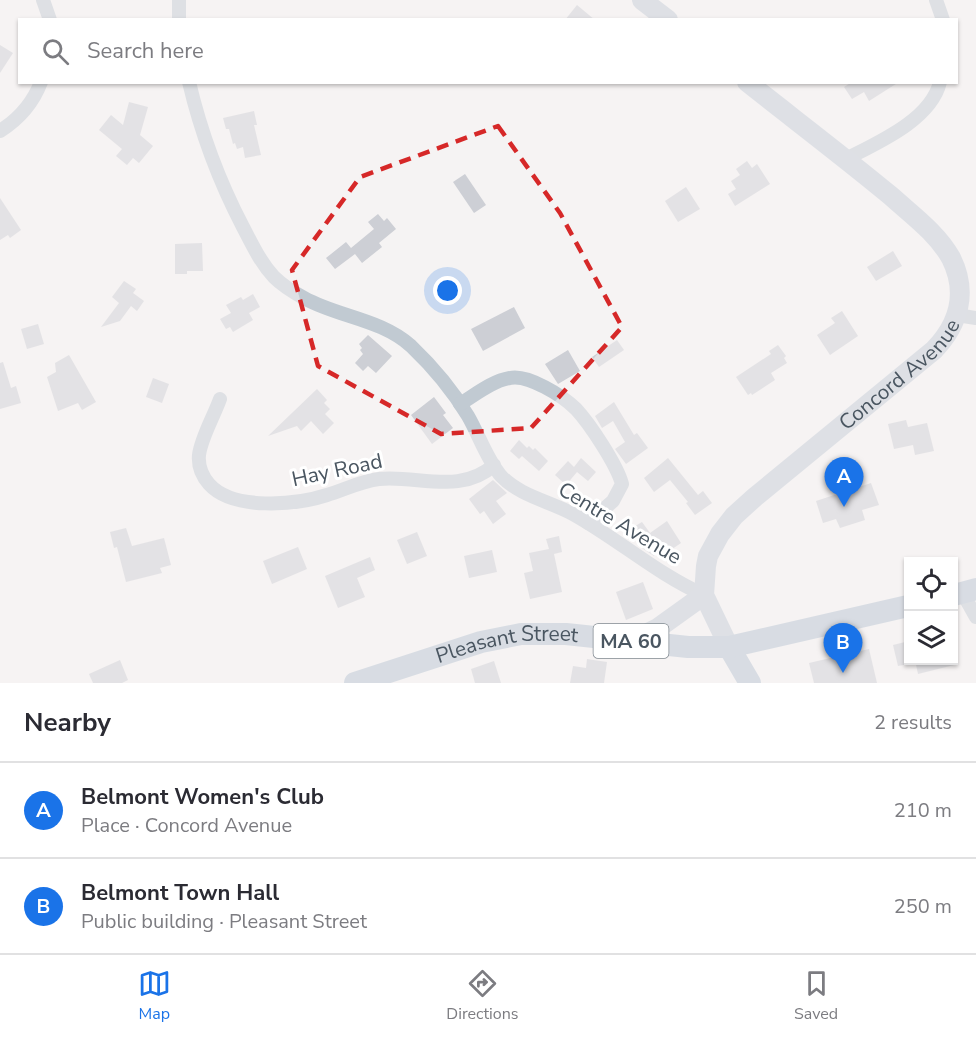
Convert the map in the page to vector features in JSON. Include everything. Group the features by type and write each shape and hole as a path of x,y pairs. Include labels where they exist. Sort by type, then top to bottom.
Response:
{"main road":[{"name":"Concord Avenue","path":"750,84 846,159 921,222 947,252 958,278 959,293 966,316 934,350 756,497 726,525 716,539 708,556 704,575 704,595 729,647 750,683"},
{"path":"632,641 658,628 704,595"},
{"name":"Pleasant Street","path":"355,683 481,642 521,634 566,634 688,647 729,647 904,607"}],"street":[{"path":"43,0 49,18"},
{"path":"178,0 179,18"},
{"path":"936,0 942,18"},
{"path":"0,131 15,121 36,96 40,84"},
{"name":"Centre Avenue","path":"190,84 212,162 224,192 253,247 279,281 324,308 377,326 412,347 460,404 501,476 518,489 571,513 683,585 704,595"},
{"path":"846,159 885,139 922,112 939,84"},
{"path":"460,404 499,382 510,378 520,378 530,380 573,406 598,439 622,484 613,501 588,523"},
{"name":"Hay Road","path":"220,399 201,448 200,469 214,490 220,494 248,501 268,504 301,501 380,479 456,482 486,472 494,465"},
{"path":"964,592 976,617"}],"highlighted area":[{"path":"498,126 560,213 622,327 531,428 441,434 318,366 292,270 360,177"}],"building":[{"path":"577,5 593,18 567,18"},
{"path":"0,45 13,53 0,73"},
{"path":"849,84 896,84 869,101 864,92 852,99 844,87"},
{"path":"129,102 148,107 140,135 153,146 139,163 133,158 127,165 116,156 122,149 99,130 111,115 123,125"},
{"path":"254,111 257,125 254,125 261,155 245,158 243,147 237,149 235,143 233,144 223,118"},
{"path":"747,161 752,168 757,164 770,184 735,206 728,194 736,189 731,181 740,175 736,169"},
{"path":"465,174 486,205 474,213 453,182"},
{"path":"686,187 700,209 678,222 665,201"},
{"path":"0,198 21,230 10,238 8,235 0,240"},
{"path":"378,214 384,221 387,218 396,229 379,243 382,247 362,263 355,254 335,269 326,258 346,242 351,248 374,229 368,222"},
{"path":"202,243 203,271 175,274 175,244"},
{"path":"893,251 902,266 876,281 867,267"},
{"path":"124,281 136,289 133,293 144,301 137,311 131,306 120,321 101,327 119,303 112,297"},
{"path":"253,294 260,307 249,313 253,320 233,332 230,327 226,329 220,319 231,313 226,305"},
{"path":"514,307 525,328 483,351 471,329"},
{"path":"842,311 858,336 830,355 817,335 835,323 831,318"},
{"path":"38,324 44,344 27,349 21,329"},
{"path":"368,335 392,356 376,373 368,366 363,371 355,363 363,354 359,344"},
{"path":"617,340 624,350 599,367 592,357"},
{"path":"778,345 786,356 784,358 787,363 771,373 775,380 752,395 751,393 748,395 736,377 771,354 769,351"},
{"path":"568,350 580,371 558,384 545,364"},
{"path":"69,355 96,402 82,410 78,403 58,411 47,377 56,372 55,363"},
{"path":"3,362 11,388 16,386 21,403 0,409 0,363"},
{"path":"153,378 169,384 162,403 146,397"},
{"path":"317,389 327,400 324,403 330,409 325,414 334,423 323,434 311,421 301,431 297,426 268,436"},
{"path":"434,397 446,413 443,415 453,428 432,444 411,415"},
{"path":"614,402 634,435 637,433 648,448 626,464 615,449 625,442 613,421 602,428 595,416"},
{"path":"906,420 908,427 927,423 934,451 915,455 913,445 894,449 888,424"},
{"path":"519,440 527,448 529,446 533,450 535,448 548,461 539,471 522,456 519,459 510,451"},
{"path":"581,458 596,472 588,481 577,472 566,485 555,475 568,461 574,467"},
{"path":"668,458 698,495 703,491 712,503 695,515 686,503 688,502 670,480 654,492 644,478"},
{"path":"493,480 507,493 496,501 506,514 493,524 484,511 480,514 469,499"},
{"path":"871,483 879,505 862,510 865,520 840,528 836,519 823,523 816,501"},
{"path":"667,521 681,543 659,558 657,554 654,556 642,548 632,528 642,522 650,533"},
{"path":"126,528 132,546 164,538 171,565 160,568 162,573 126,582 117,547 114,548 110,532"},
{"path":"417,532 427,556 407,564 397,540"},
{"path":"559,536 562,552 554,554 562,592 530,599 524,573 533,571 529,553 549,549 546,539"},
{"path":"298,547 307,569 272,584 263,561"},
{"path":"492,550 497,572 469,578 464,556"},
{"path":"370,557 375,570 357,578 365,597 338,608 325,576"},
{"path":"643,582 653,609 626,620 616,592"},
{"path":"904,642 904,665 898,666 893,645"},
{"path":"869,649 877,683 814,683 809,663"},
{"path":"587,659 607,662 604,683 570,683 573,666 586,668"},
{"path":"120,660 128,680 122,683 93,683 89,674"},
{"path":"494,661 501,683 475,683 471,669"},
{"path":"916,665 954,665 918,674"}],"place":[{"name":"Belmont Women's Club","path":"844,507"},
{"name":"Belmont Town Hall","path":"843,673"}]}
